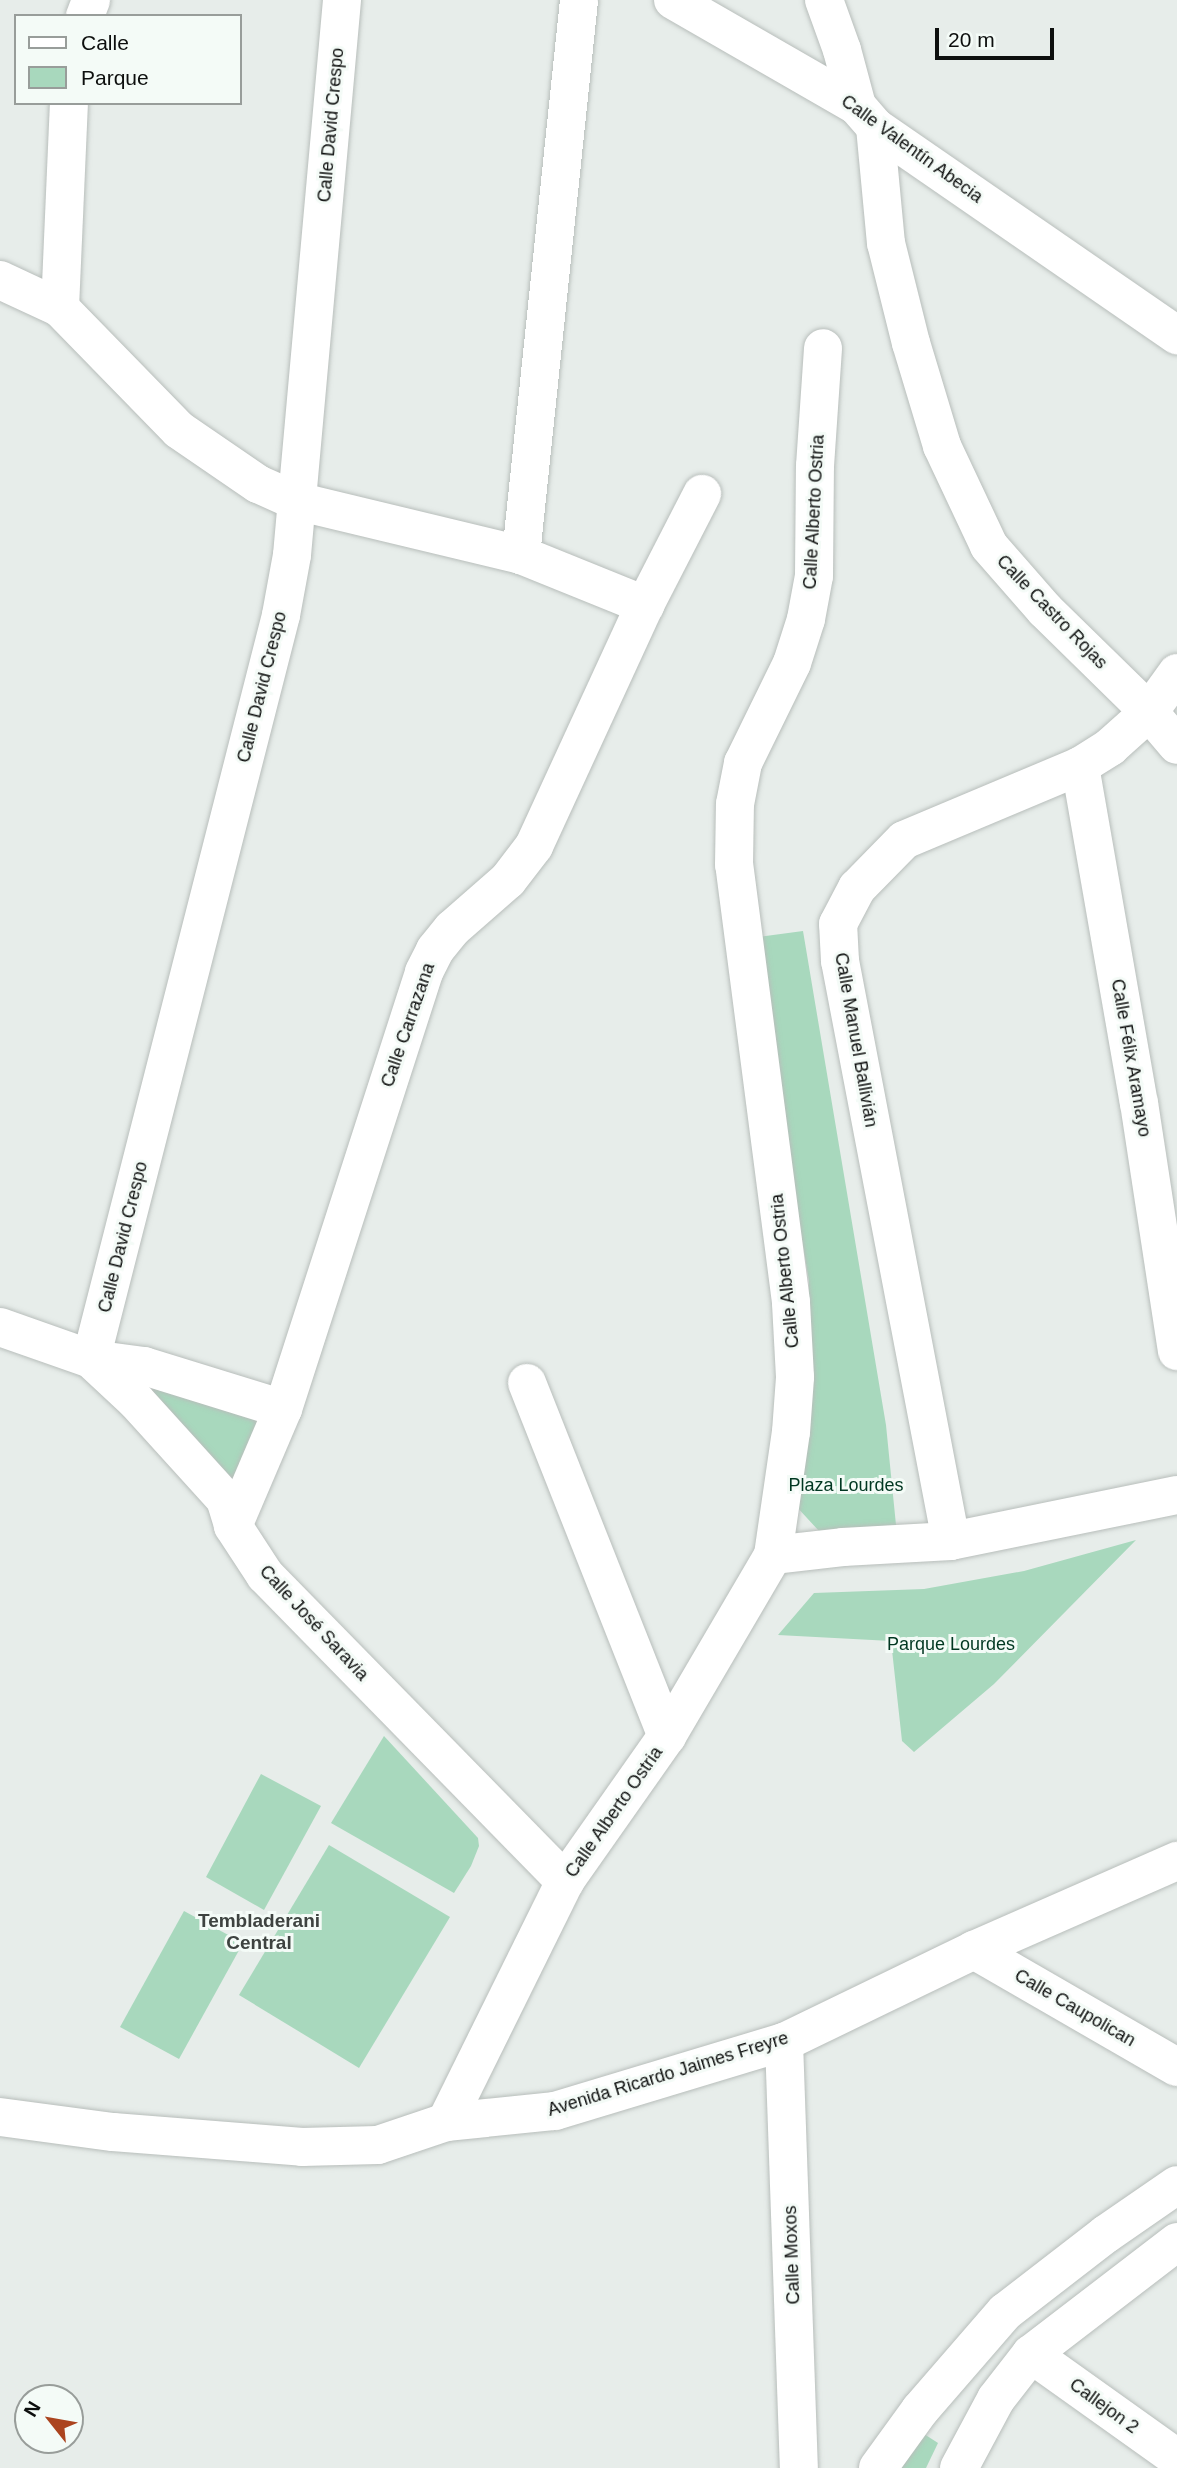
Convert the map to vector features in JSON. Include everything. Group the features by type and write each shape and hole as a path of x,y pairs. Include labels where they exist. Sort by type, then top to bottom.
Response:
{"street":[{"name":"Calle David Crespo","path":"91,1359 281,615 292,555 342,0"},
{"path":"521,555 579,0"},
{"name":"Calle Valentín Abecia","path":"673,0 866,116 1177,335"},
{"path":"824,0 866,116"},
{"path":"60,308 69,105"},
{"name":"Calle Castro Rojas","path":"866,116 886,243 911,343 943,446 989,546 1045,610 1149,712 1177,745"},
{"path":"0,279 60,308 179,430 258,484 296,501 521,555 645,605"},
{"name":"Calle Alberto Ostria","path":"446,2122 565,1881 667,1736 773,1555 791,1432 794,1352 781,1210 759,1073 734,865 735,804 743,763 792,663 806,619 814,576 815,466 823,348"},
{"name":"Calle Carrazana","path":"233,1526 283,1409 424,972 435,950 452,929 501,887 534,846 645,605 702,494"},
{"name":"Calle Manuel Ballivián","path":"951,1541 840,961 838,924 857,888 904,841 1080,766 1110,747 1149,712 1177,673"},
{"name":"Calle Félix Aramayo","path":"1080,766 1172,1281 1177,1351"},
{"name":"Calle José Saravia","path":"0,1327 91,1359 136,1401 225,1499 233,1526 265,1576 565,1881"},
{"path":"91,1359 144,1366 283,1409"},
{"path":"527,1383 667,1736"},
{"path":"773,1555 843,1547 951,1541 1177,1495"},
{"name":"Avenida Ricardo Jaimes Freyre","path":"0,2117 113,2132 302,2147 378,2145 446,2122 555,2111 785,2042 974,1950 1177,1861"},
{"name":"Calle Caupolican","path":"974,1950 1177,2067"},
{"name":"Calle Moxos","path":"785,2042 799,2468"},
{"path":"878,2468 920,2410 1005,2312 1106,2234 1177,2185"},
{"path":"959,2468 996,2399 1031,2354 1175,2246"},
{"name":"Callejon 2","path":"1031,2354 1177,2458"}],"green space":[{"name":"Plaza Lourdes","path":"803,931 886,1425 896,1525 819,1531 795,1505 809,1356 809,1281 751,938"},
{"path":"150,1388 262,1415 237,1484"},
{"name":"Parque Lourdes","path":"1136,1540 994,1684 914,1752 902,1741 891,1641 778,1635 814,1593 924,1589 1024,1571"},
{"path":"384,1736 478,1838 479,1846 471,1866 454,1893 331,1823"},
{"path":"261,1774 321,1806 264,1910 206,1877"},
{"path":"329,1845 450,1917 359,2068 239,1995"},
{"path":"184,1911 243,1943 179,2059 120,2027"},
{"path":"921,2432 938,2443 926,2468 900,2468"}],"district":[{"name":"Tembladerani Central","path":"259,1932"}]}
